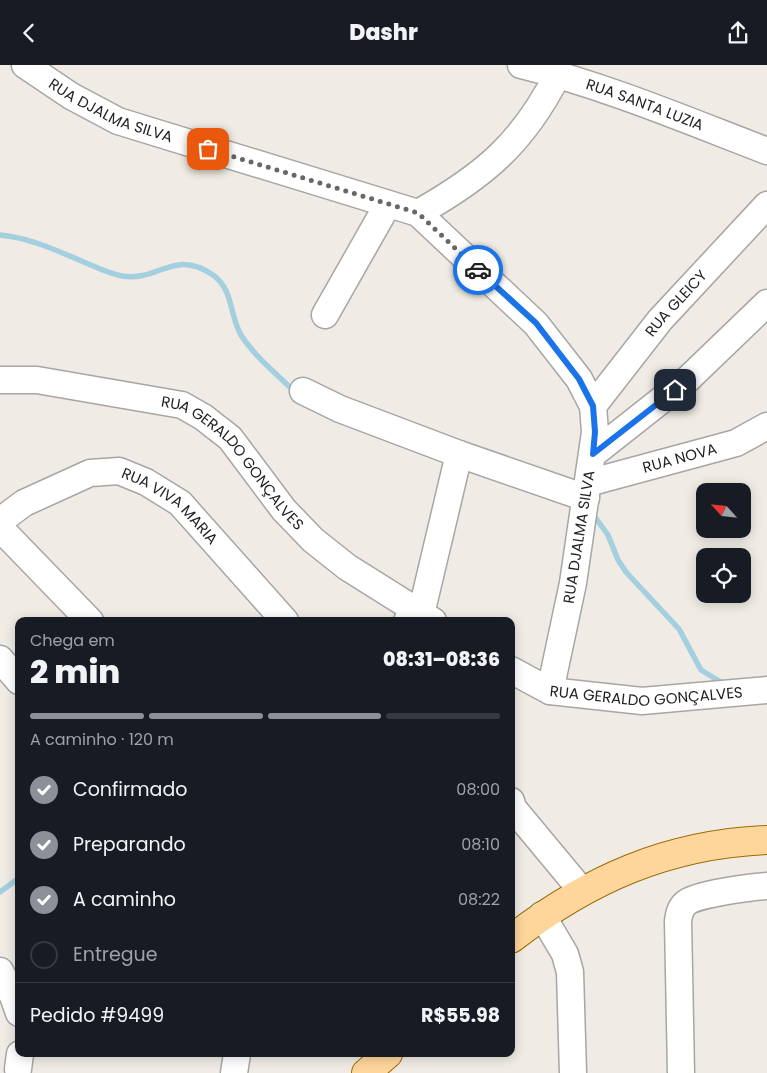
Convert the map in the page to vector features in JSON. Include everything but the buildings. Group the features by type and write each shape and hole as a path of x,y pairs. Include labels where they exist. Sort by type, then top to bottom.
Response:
{"main road":[{"path":"515,936 542,915 582,891 608,877 658,857 737,841 767,840"},
{"path":"366,1073 385,1057"}],"street":[{"name":"RUA DJALMA SILVA","path":"25,65 71,96 118,121 418,213 536,323 579,379 593,406 595,432 573,583 525,683"},
{"name":"RUA SANTA LUZIA","path":"521,65 558,74 624,96 767,151"},
{"path":"418,213 458,191 489,168 522,133 545,100 558,74"},
{"path":"325,315 388,204"},
{"name":"RUA GLEICY","path":"593,406 660,320 767,205"},
{"path":"593,454 688,379 767,303"},
{"name":"RUA GERALDO GONÇALVES","path":"0,380 37,380 182,405 203,417 230,438 284,510 313,540 347,567 417,617"},
{"path":"303,391 340,409 459,454 587,490"},
{"name":"RUA NOVA","path":"587,490 736,443 767,426"},
{"path":"420,617 459,454"},
{"name":"RUA VIVA MARIA","path":"0,521 24,503 90,473 119,471 146,482 180,503 281,617"},
{"path":"0,528 86,617"},
{"path":"0,659 15,676"},
{"name":"RUA GERALDO GONÇALVES","path":"525,683 642,701 767,691"},
{"path":"515,810 582,891"},
{"path":"681,1073 678,921 682,907 693,899 767,886"},
{"path":"542,915 565,954 570,972 573,1073"},
{"path":"0,971 15,1002"},
{"path":"234,1073 237,1057"}],"waterway":[{"path":"0,235 33,242 104,271 122,276 135,277 146,275 177,265 199,268 213,275 225,288 241,335 260,358 296,393"},
{"path":"592,513 608,535 618,560 626,572 679,629 701,670 724,684"},
{"path":"0,892 15,881"}],"way so far":[{"path":"208,149 418,213 478,270"}],"route":[{"path":"478,270 536,323 579,379 593,406 595,432 593,454 675,390"}]}
